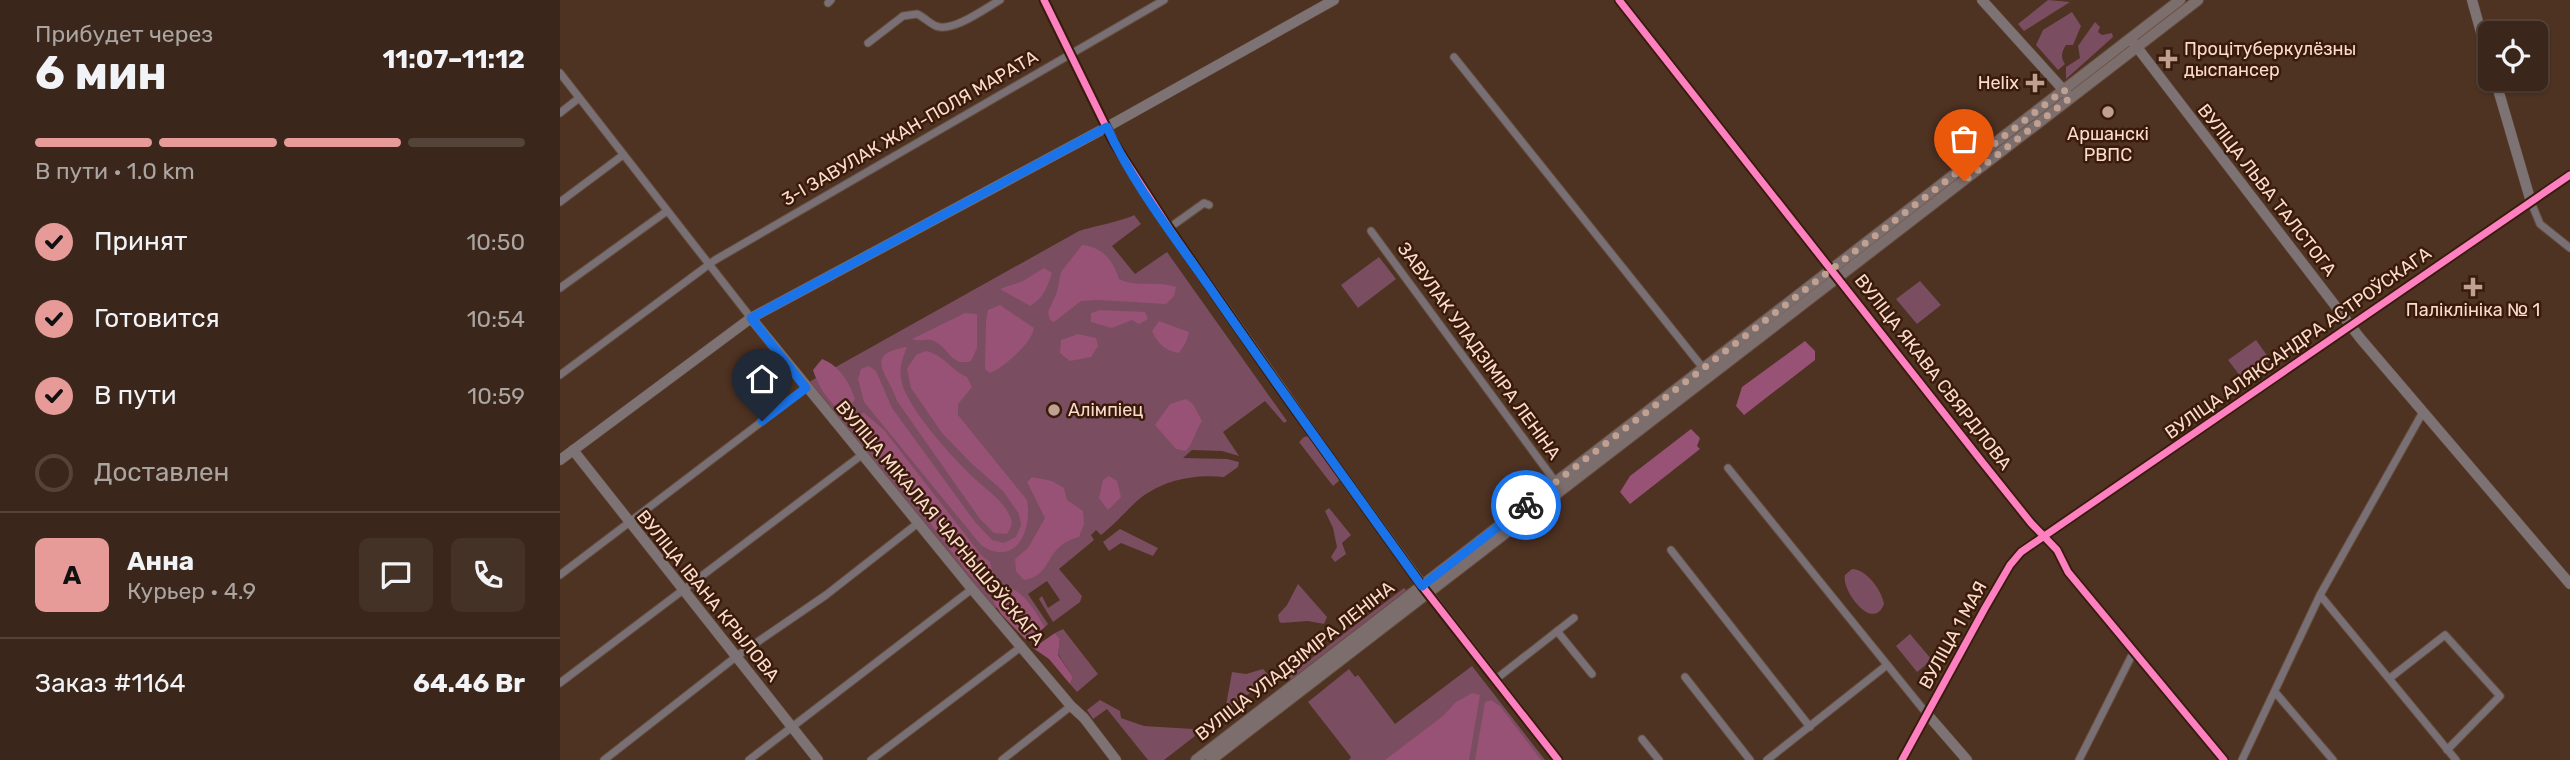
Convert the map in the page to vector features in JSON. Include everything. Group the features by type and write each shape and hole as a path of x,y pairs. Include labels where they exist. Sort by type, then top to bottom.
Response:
{"main road":[{"name":"ВУЛІЦА УЛАДЗІМІРА ЛЕНІНА","path":"2133,43 2180,0"},
{"name":"ВУЛІЦА УЛАДЗІМІРА ЛЕНІНА","path":"1196,760 1425,589 2133,43 2198,0"},
{"name":"ВУЛІЦА УЛАДЗІМІРА ЛЕНІНА","path":"1559,486 1703,368 1835,272"},
{"name":"ВУЛІЦА УЛАДЗІМІРА ЛЕНІНА","path":"1211,760 1425,589"}],"street":[{"path":"868,43 903,16 917,14 943,28 953,26 1000,0"},
{"path":"1044,0 1114,143 1169,228 1282,391 1425,589 1559,760"},
{"name":"3-І ЗАВУЛАК ЖАН-ПОЛЯ МАРАТА","path":"560,375 709,264 1164,0"},
{"path":"560,460 751,318 1107,127 1334,0"},
{"name":"ВУЛІЦА ЯКАВА СВЯРДЛОВА","path":"1619,0 1983,463 2057,550 2068,572 2224,760"},
{"path":"1982,0 2067,94"},
{"path":"2472,0 2478,22"},
{"name":"ВУЛІЦА ЛЬВА ТАЛСТОГА","path":"2133,43 2351,326 2570,584"},
{"path":"1454,57 1703,368"},
{"name":"ВУЛІЦА МІКАЛАЯ ЧАРНЫШЭЎСКАГА","path":"560,73 806,388 972,589 1084,718 1116,760"},
{"path":"2499,91 2540,224 2570,248"},
{"path":"560,113 579,98"},
{"path":"560,202 623,155"},
{"name":"ВУЛІЦА АЛЯКСАНДРА АСТРОЎСКАГА","path":"2043,535 2570,176"},
{"path":"1169,228 1204,203 1209,205"},
{"path":"560,288 667,211"},
{"name":"ЗАВУЛАК УЛАДЗІМІРА ЛЕНІНА","path":"1371,232 1559,486"},
{"path":"560,575 806,388"},
{"path":"2242,760 2320,596 2423,412"},
{"name":"ВУЛІЦА ІВАНА КРЫЛОВА","path":"573,450 818,760"},
{"path":"560,683 863,454"},
{"path":"1728,468 1967,760"},
{"path":"604,760 737,656 826,594 918,523"},
{"name":"ВУЛІЦА 1 МАЯ","path":"1902,760 2010,565 2021,552 2043,535"},
{"path":"1671,550 1810,727"},
{"path":"749,760 972,589"},
{"path":"2320,596 2456,760"},
{"path":"1496,679 1574,618"},
{"path":"1557,631 1592,674"},
{"path":"2390,678 2445,635 2500,696 2447,750"},
{"path":"871,760 1022,646"},
{"path":"2079,760 2134,651"},
{"path":"1767,760 1887,665"},
{"path":"1685,677 1750,760"},
{"path":"2275,692 2333,760"},
{"path":"1002,760 1071,706"},
{"path":"1642,739 1659,760"}],"shaded area":[{"path":"2048,0 2070,2 2024,31 2018,24"},
{"path":"2072,12 2081,26 2073,45 2066,45 2062,56 2065,64 2058,70 2036,45 2043,30"},
{"path":"2095,22 2100,27 2098,32 2102,35 2112,33 2113,37 2066,79 2066,67 2080,58 2078,46"},
{"path":"1134,215 1141,224 1112,246 1135,274 1167,252 1287,421 1284,423 1265,401 1223,432 1239,456 1222,451 1192,450 1183,458 1227,459 1239,462 1238,467 1224,477 1190,478 1167,483 1137,501 1101,535 1096,530 1091,535 1094,540 1059,569 1082,596 1080,602 1053,622 1039,599 1042,596 1048,608 1060,600 1047,581 1028,594 1048,624 1045,627 1028,602 1008,602 994,609 809,382 1079,231"},
{"path":"1082,245 1095,248 1106,256 1119,279 1132,283 1176,287 1174,296 1166,304 1081,301 1054,322 1050,320 1048,312 1057,292 1061,272"},
{"path":"1379,257 1396,279 1358,308 1341,285"},
{"path":"1044,268 1052,273 1042,296 1030,306 1000,289 1023,281"},
{"path":"1920,281 1941,305 1917,324 1896,299"},
{"path":"1000,305 1034,328 1029,340 1017,354 990,373 985,369 986,321 988,310"},
{"path":"1100,310 1145,312 1148,319 1139,324 1132,320 1112,328 1091,322 1091,313"},
{"path":"965,313 977,314 977,348 971,361 954,359 934,341 912,339"},
{"path":"1159,321 1189,332 1179,353 1166,349 1157,340 1152,331"},
{"path":"1078,334 1096,338 1098,346 1091,357 1070,361 1060,353 1061,340"},
{"path":"2256,340 2271,361 2244,381 2228,360"},
{"path":"1805,341 1815,351 1815,360 1744,415 1736,406 1742,387"},
{"path":"907,347 901,375 904,390 943,446 1009,513 1012,521 1007,534 994,533 980,519 897,401 882,367 882,360 893,350"},
{"path":"925,351 937,355 967,377 972,387 958,404 958,415 1027,500 1024,534 1012,549 993,551 981,545 864,402 858,379 861,369 869,366 876,371 892,408 975,522 992,540 1004,543 1016,537 1021,525 1019,514 1003,491 942,433 911,388 907,369 916,355"},
{"path":"822,359 839,370 850,387 855,399 849,409 841,412 821,388 813,370"},
{"path":"1186,399 1193,404 1202,421 1186,451 1176,449 1155,425 1170,404"},
{"path":"864,413 884,430 982,556 990,562 992,571 987,581 979,584 969,574 856,430 857,414"},
{"path":"1691,429 1700,438 1697,446 1700,449 1630,504 1620,492 1630,476"},
{"path":"1309,436 1341,479 1333,486 1299,442"},
{"path":"1109,476 1117,481 1121,497 1108,510 1099,498 1103,480"},
{"path":"1032,477 1052,481 1064,488 1067,500 1083,511 1084,524 1079,537 1059,547 1040,573 1024,580 1016,571 1015,559 1028,548 1045,518 1027,482"},
{"path":"1329,508 1351,535 1342,543 1346,554 1335,562 1331,557 1337,547 1333,528 1325,511"},
{"path":"1120,529 1158,548 1153,556 1121,543 1109,551 1103,542"},
{"path":"1852,569 1863,572 1877,587 1884,604 1879,612 1866,612 1853,598 1845,582 1845,575"},
{"path":"1298,584 1327,617 1324,624 1279,621 1278,615 1287,605"},
{"path":"1008,587 1025,598 1045,627 1032,637 1025,639 1001,614 993,601 995,592"},
{"path":"1404,588 1408,592 1292,680 1288,676"},
{"path":"1063,629 1098,674 1077,692 1070,684 1073,677 1058,654 1060,639 1055,633"},
{"path":"1055,633 1060,639 1058,655 1073,677 1070,684 1049,659 1033,648"},
{"path":"1910,634 1932,660 1917,672 1896,646"},
{"path":"1472,666 1545,760 1349,760 1351,757 1308,702 1349,669 1355,677 1358,675 1395,724"},
{"path":"1263,669 1271,678 1225,711 1232,672 1246,674"},
{"path":"1472,693 1480,695 1469,760 1385,760 1443,716 1456,702"},
{"path":"1100,700 1120,711 1121,718 1144,726 1193,729 1195,736 1164,760 1148,760 1107,709 1093,719 1087,710"},
{"path":"1491,700 1500,706 1541,760 1475,760 1485,702"}],"cycle path":[{"path":"1044,0 1114,143 1169,228 1422,586 1558,760"},
{"path":"1619,0 1983,463 2031,523 2057,550 2068,572 2224,760"},
{"path":"1902,760 1985,608 2010,565 2021,552 2570,175"}],"way so far":[{"path":"1526,505 2064,90 2070,98 1964,181"}],"place":[{"name":"Процітуберкулёзны дыспансер","path":"2168,59"},
{"name":"Helix","path":"2035,83"},
{"name":"Аршанскі РВПС","path":"2108,112"},
{"name":"Паліклініка № 1","path":"2473,287"},
{"name":"Алімпіец","path":"1054,410"}],"route":[{"path":"762,421 806,388 751,318 1107,127 1114,143 1169,228 1422,586 1526,505"}]}
